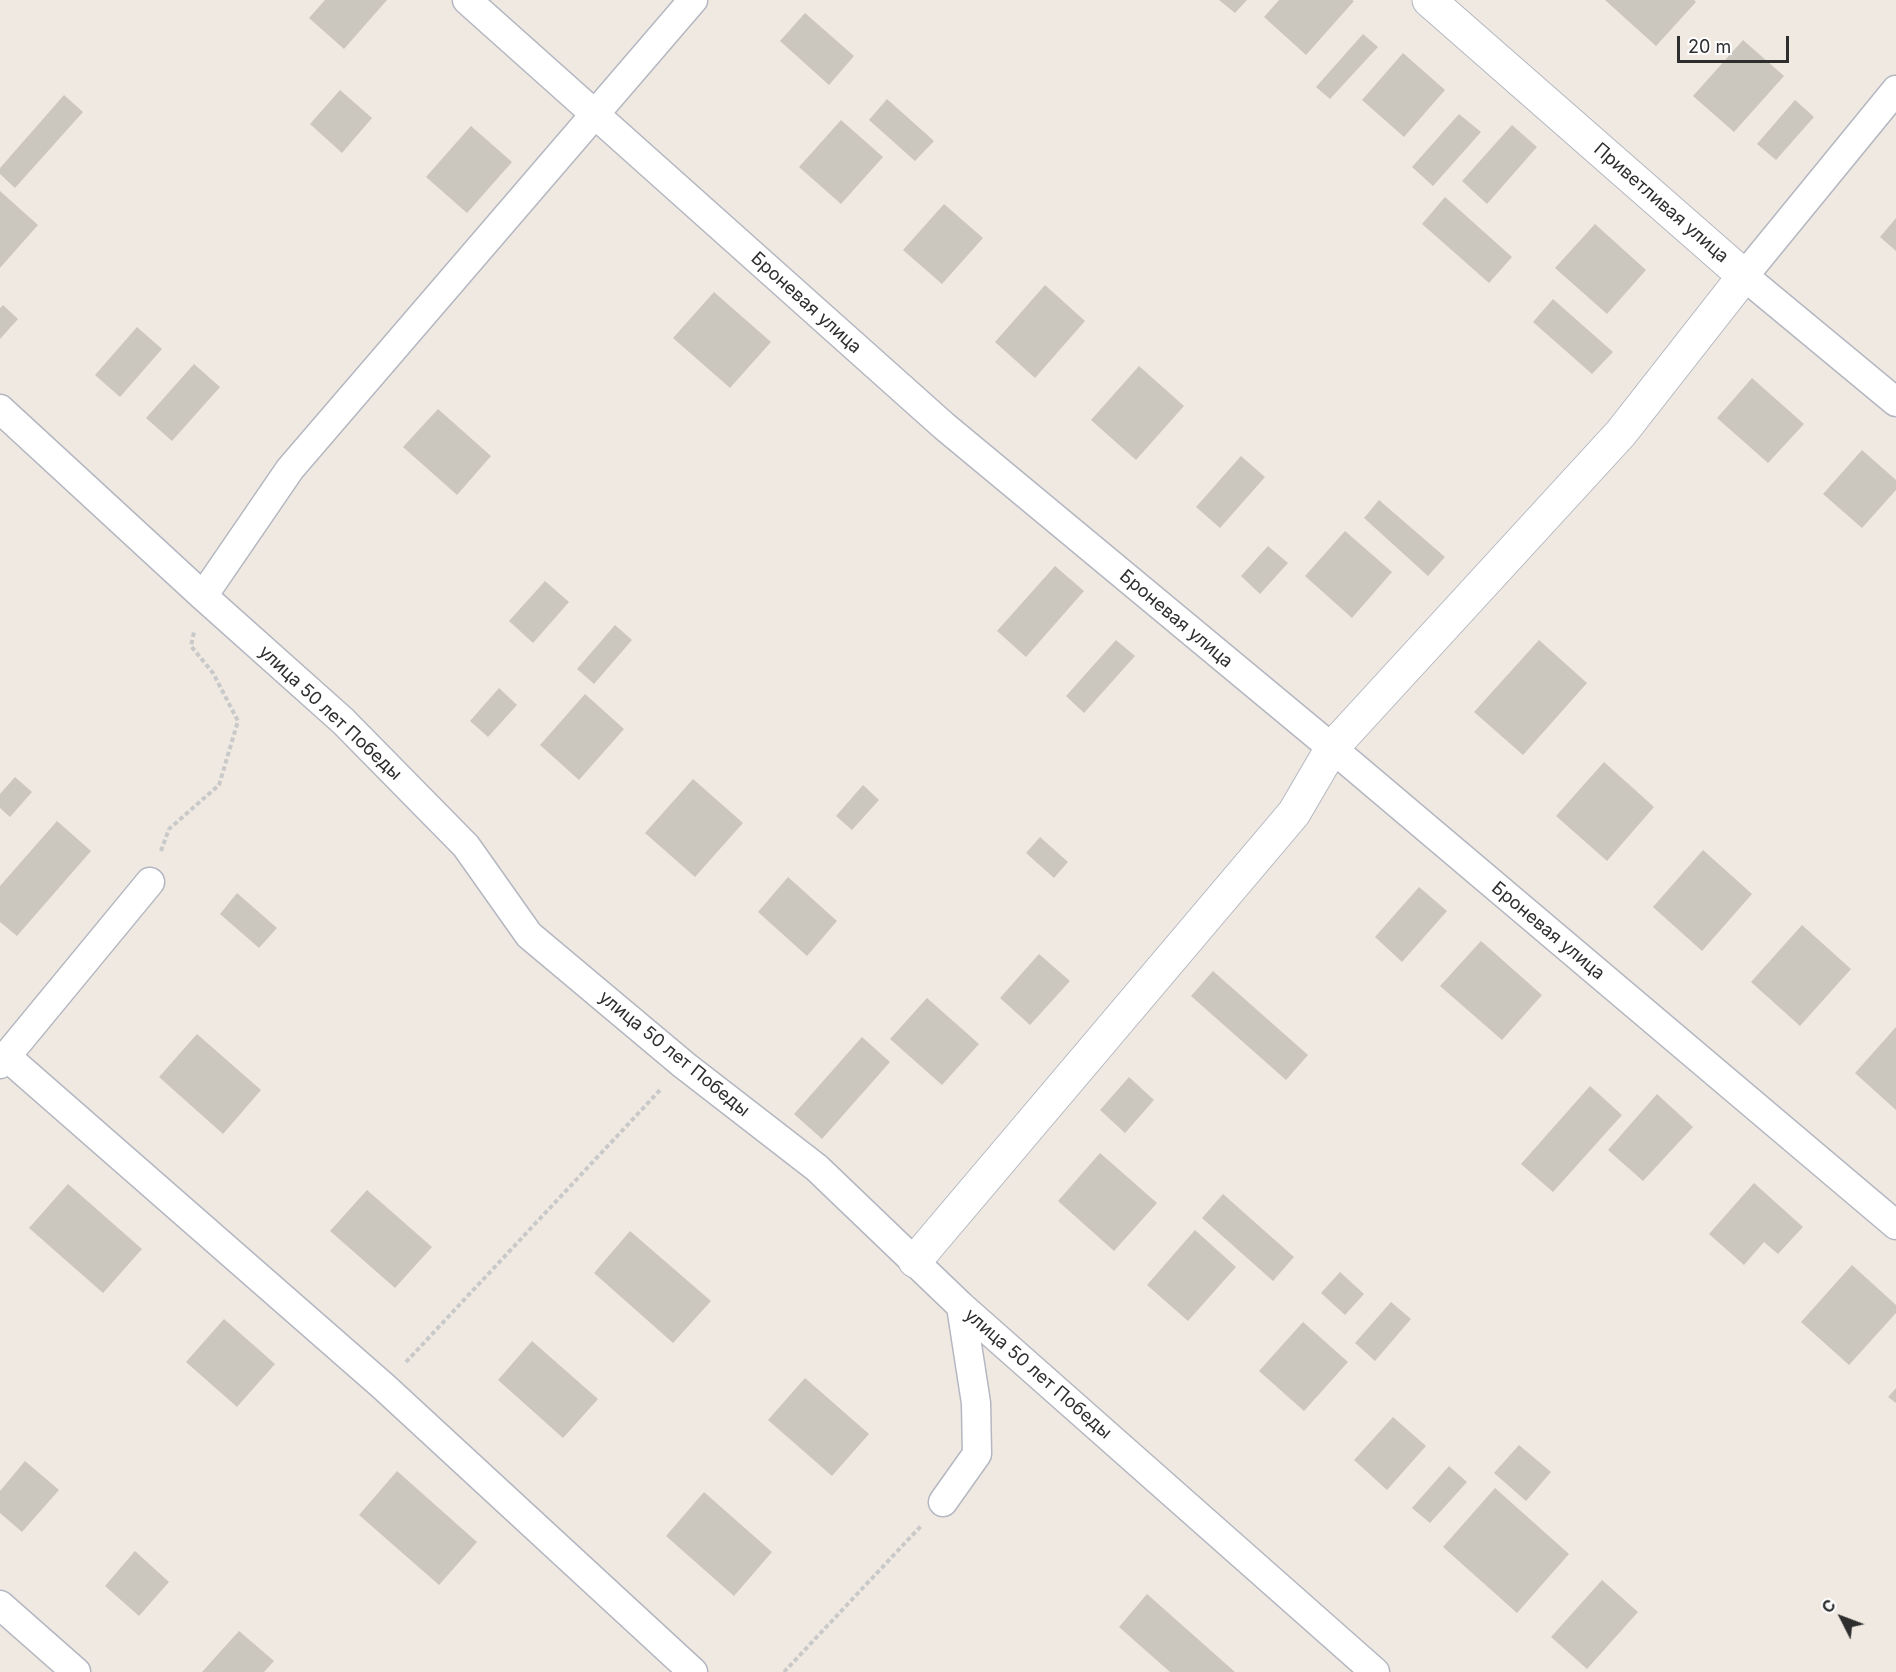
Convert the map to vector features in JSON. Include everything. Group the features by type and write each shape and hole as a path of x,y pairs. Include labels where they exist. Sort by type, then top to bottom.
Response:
{"street":[{"name":"Броневая улица","path":"466,0 944,426 1332,748 1896,1225"},
{"path":"203,596 290,469 597,115 693,0"},
{"name":"Приветливая улица","path":"1429,0 1744,276 1896,402"},
{"path":"915,1261 1294,813 1332,748 1621,433 1744,276 1896,90"},
{"name":"улица 50 лет Победы","path":"0,409 203,596 344,721 466,846 529,935 684,1065 817,1168 961,1306 1375,1672"},
{"path":"150,882 3,1060 383,1386 693,1672"},
{"path":"943,1502 977,1454 976,1403 961,1306"},
{"path":"0,1605 76,1672"}],"path":[{"path":"150,882 169,829 219,785 238,721 213,673 191,646 203,596"},
{"path":"383,1386 684,1065"},
{"path":"784,1672 943,1502"}],"building":[{"path":"325,0 387,0 344,49 309,18"},
{"path":"1219,0 1247,0 1235,13"},
{"path":"1279,0 1354,1 1306,55 1264,17"},
{"path":"1605,0 1694,0 1696,2 1656,46"},
{"path":"805,13 854,56 829,85 780,41"},
{"path":"1363,34 1378,47 1330,99 1316,87"},
{"path":"1743,40 1784,76 1734,132 1693,96"},
{"path":"1403,53 1445,90 1404,137 1362,100"},
{"path":"340,90 372,118 342,153 310,124"},
{"path":"64,95 83,112 15,188 0,174 0,168"},
{"path":"887,99 934,141 915,161 869,120"},
{"path":"1795,100 1814,117 1776,160 1757,144"},
{"path":"1459,114 1481,132 1433,186 1412,167"},
{"path":"841,120 883,157 841,204 799,167"},
{"path":"1512,125 1537,147 1487,204 1462,181"},
{"path":"471,126 512,162 467,213 426,177"},
{"path":"0,191 38,225 0,268"},
{"path":"1445,197 1512,257 1489,283 1422,224"},
{"path":"944,204 983,238 942,284 903,250"},
{"path":"1896,218 1896,251 1880,237"},
{"path":"1595,224 1646,270 1607,314 1555,268"},
{"path":"1045,285 1085,321 1035,378 995,342"},
{"path":"714,292 771,342 730,388 673,338"},
{"path":"1553,299 1613,352 1592,374 1533,322"},
{"path":"3,305 18,319 0,339 0,308"},
{"path":"137,327 162,349 120,397 95,375"},
{"path":"194,364 220,387 172,441 146,418"},
{"path":"1139,366 1184,406 1136,460 1091,420"},
{"path":"1752,378 1804,424 1768,463 1717,418"},
{"path":"438,409 491,456 457,495 403,447"},
{"path":"1862,450 1896,480 1896,490 1862,528 1823,494"},
{"path":"1241,456 1265,477 1220,528 1196,507"},
{"path":"1379,500 1445,557 1428,576 1364,518"},
{"path":"1345,531 1392,572 1352,618 1305,576"},
{"path":"1268,546 1288,563 1260,594 1241,576"},
{"path":"1055,566 1084,591 1026,657 997,631"},
{"path":"545,581 569,602 533,643 509,621"},
{"path":"615,625 632,640 594,684 577,669"},
{"path":"1116,640 1135,656 1084,713 1066,696"},
{"path":"1539,640 1587,683 1523,755 1474,712"},
{"path":"499,688 517,705 488,737 470,721"},
{"path":"585,694 624,729 579,780 540,745"},
{"path":"1604,762 1654,807 1607,861 1556,816"},
{"path":"15,777 32,792 10,817 0,808 0,794"},
{"path":"693,779 743,823 695,877 645,833"},
{"path":"863,785 879,800 852,830 836,816"},
{"path":"57,821 91,851 17,936 0,922 0,886"},
{"path":"1040,837 1068,862 1054,878 1026,853"},
{"path":"1703,850 1752,894 1702,951 1653,907"},
{"path":"788,877 837,921 807,956 758,912"},
{"path":"1419,887 1447,911 1402,962 1375,937"},
{"path":"237,893 277,928 259,948 220,914"},
{"path":"1802,925 1851,969 1800,1026 1751,982"},
{"path":"1481,941 1542,995 1502,1040 1440,986"},
{"path":"1039,954 1070,981 1030,1025 1000,998"},
{"path":"1213,971 1308,1055 1286,1080 1191,996"},
{"path":"927,998 979,1044 942,1085 890,1039"},
{"path":"1896,1027 1896,1110 1855,1073"},
{"path":"197,1034 261,1090 223,1134 159,1077"},
{"path":"862,1037 890,1062 822,1139 794,1114"},
{"path":"1129,1077 1154,1100 1125,1133 1100,1110"},
{"path":"1590,1086 1622,1115 1553,1192 1521,1164"},
{"path":"1657,1094 1693,1127 1643,1181 1608,1150"},
{"path":"1100,1153 1157,1203 1114,1251 1058,1201"},
{"path":"1754,1183 1803,1227 1778,1254 1764,1242 1744,1265 1709,1234"},
{"path":"68,1184 142,1249 103,1293 29,1228"},
{"path":"367,1190 432,1247 395,1288 330,1231"},
{"path":"1223,1194 1294,1257 1273,1281 1202,1218"},
{"path":"1195,1230 1236,1267 1188,1321 1147,1285"},
{"path":"630,1231 711,1301 673,1343 594,1273"},
{"path":"1852,1265 1896,1305 1896,1313 1849,1365 1801,1322"},
{"path":"1340,1272 1364,1294 1345,1315 1321,1293"},
{"path":"1391,1302 1411,1319 1375,1361 1355,1343"},
{"path":"224,1319 275,1364 237,1407 186,1362"},
{"path":"1303,1322 1348,1362 1304,1411 1259,1371"},
{"path":"532,1341 598,1399 563,1438 498,1380"},
{"path":"805,1378 869,1434 832,1476 768,1420"},
{"path":"1896,1388 1896,1403 1888,1397"},
{"path":"1393,1417 1426,1446 1387,1490 1354,1460"},
{"path":"1519,1445 1551,1472 1526,1501 1494,1473"},
{"path":"25,1461 59,1490 22,1532 0,1513 0,1491"},
{"path":"1449,1466 1467,1482 1430,1523 1412,1508"},
{"path":"397,1471 477,1542 439,1585 359,1515"},
{"path":"1495,1488 1569,1554 1517,1613 1443,1547"},
{"path":"704,1492 772,1552 734,1596 666,1536"},
{"path":"135,1551 169,1582 139,1616 105,1586"},
{"path":"1602,1580 1638,1612 1587,1669 1551,1637"},
{"path":"1147,1594 1235,1672 1170,1672 1119,1627"},
{"path":"239,1631 274,1661 264,1672 202,1672"}]}
